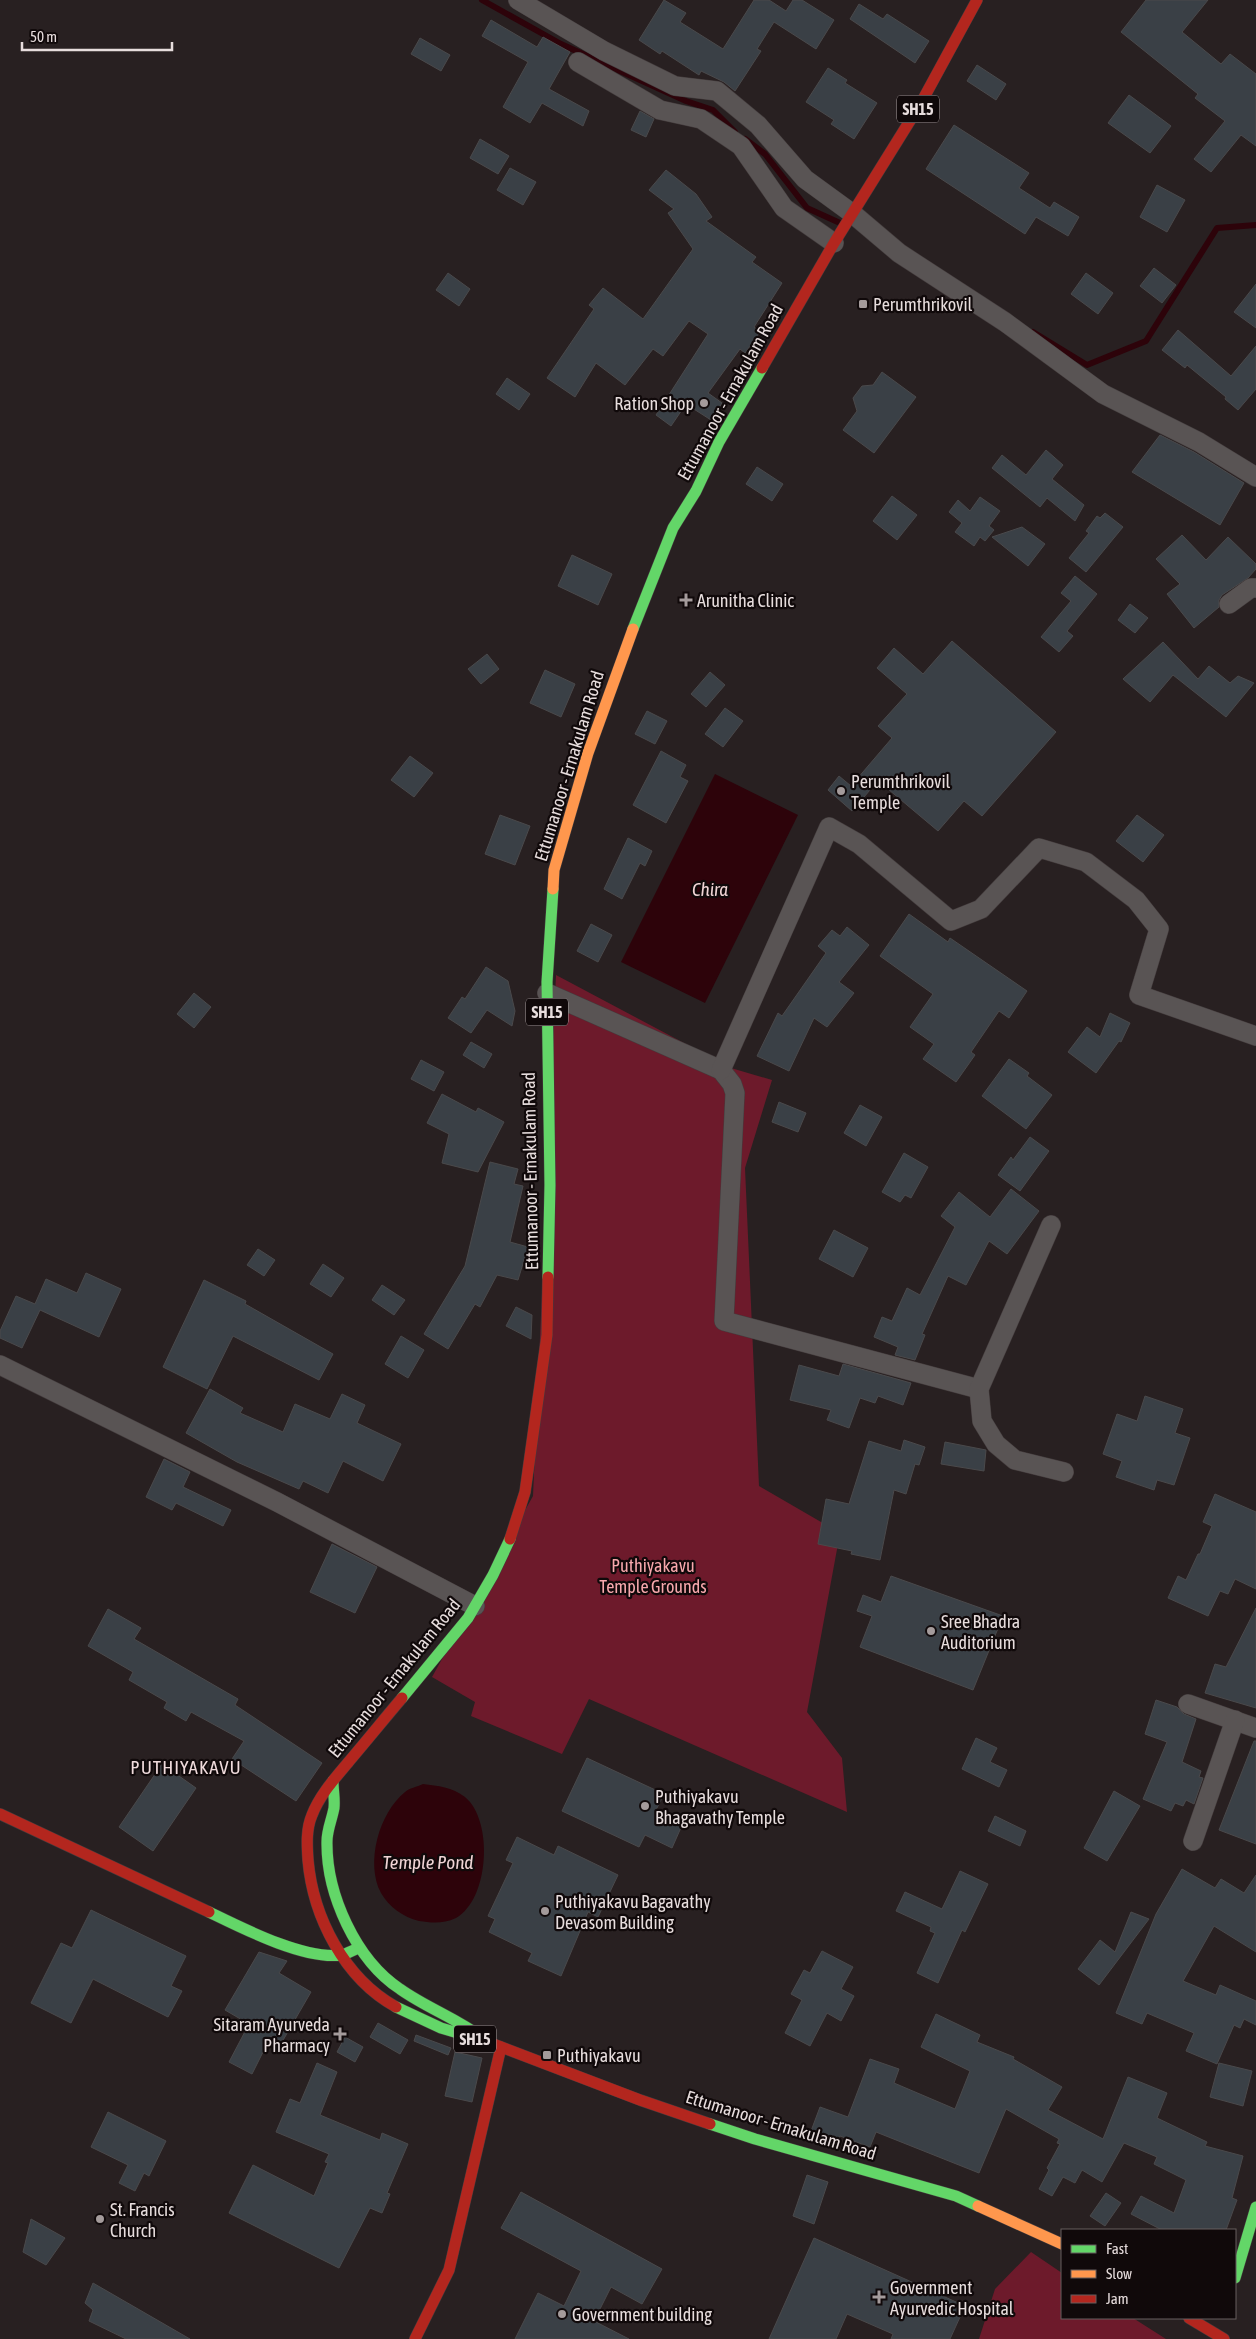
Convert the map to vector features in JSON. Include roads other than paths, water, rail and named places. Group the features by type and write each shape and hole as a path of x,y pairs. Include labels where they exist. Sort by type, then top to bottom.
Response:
{"main road":[{"name":"Ettumanoor - Ernakulam Road","path":"977,0 921,103 854,214 834,243 719,442 696,491 673,528 621,659 588,753 554,870 547,993 546,1064 550,1185 547,1336 525,1492 511,1537 493,1575 475,1606 429,1666 333,1781 318,1803 308,1826 308,1862 314,1895 341,1955 368,1988 392,2005 461,2036 488,2042 640,2100 755,2139 956,2196 1061,2244"},
{"name":"Ettumanoor - Ernakulam Road","path":"333,1781 333,1810 328,1825 327,1844 332,1876 342,1911 359,1947 378,1972 395,1986 450,2019 477,2032 488,2042"},
{"path":"0,1814 267,1939 308,1952 341,1955 359,1947"},
{"path":"415,2339 450,2270 501,2047"},
{"path":"1236,2275 1256,2207"},
{"path":"1191,2319 1220,2333"}],"street":[{"path":"518,0 604,51 674,86 717,91 758,125 805,179 854,214 899,253 1013,327 1103,394 1199,442 1256,477"},
{"path":"578,62 660,110 700,119 742,146 784,208 834,243"},
{"path":"1228,604 1251,588 1256,588"},
{"path":"721,1070 829,826 859,844 951,921 980,909 1039,848 1086,862 1136,900 1159,929 1139,995 1256,1036"},
{"path":"547,993 721,1070 732,1084 735,1092 724,1321 979,1389"},
{"path":"1051,1225 979,1389 982,1420 996,1444 1015,1460 1064,1472"},
{"path":"0,1364 276,1502 475,1606"},
{"path":"1188,1704 1256,1728"},
{"path":"1194,1841 1235,1720"}],"water":[{"name":"Chira","path":"715,774 798,815 705,1003 621,962"},
{"name":"Temple Pond","path":"423,1784 450,1789 465,1797 474,1808 484,1841 484,1860 481,1878 475,1895 467,1909 456,1918 433,1923 407,1917 388,1903 376,1881 374,1868 377,1839 388,1812 407,1791"}],"waterway":[{"path":"482,0 561,44 686,101 713,110 735,132"},
{"path":"745,139 765,154 807,208 840,223"},
{"path":"1033,332 1087,365 1146,341 1217,228 1256,225"}],"place":[{"name":"Perumthrikovil","path":"863,304"},
{"name":"Ration Shop","path":"704,403"},
{"name":"Arunitha Clinic","path":"686,600"},
{"name":"Perumthrikovil Temple","path":"841,791"},
{"name":"Sree Bhadra Auditorium","path":"931,1631"},
{"name":"Puthiyakavu Bhagavathy Temple","path":"645,1806"},
{"name":"Puthiyakavu Bagavathy Devasom Building","path":"545,1911"},
{"name":"Sitaram Ayurveda Pharmacy","path":"340,2034"},
{"name":"Puthiyakavu","path":"547,2055"},
{"name":"St. Francis Church","path":"100,2219"},
{"name":"Government Ayurvedic Hospital","path":"879,2297"},
{"name":"Government building","path":"562,2314"}],"district":[{"name":"PUTHIYAKAVU","path":"186,1767"}],"park label":[{"name":"Puthiyakavu Temple Grounds","path":"653,1575"}]}
